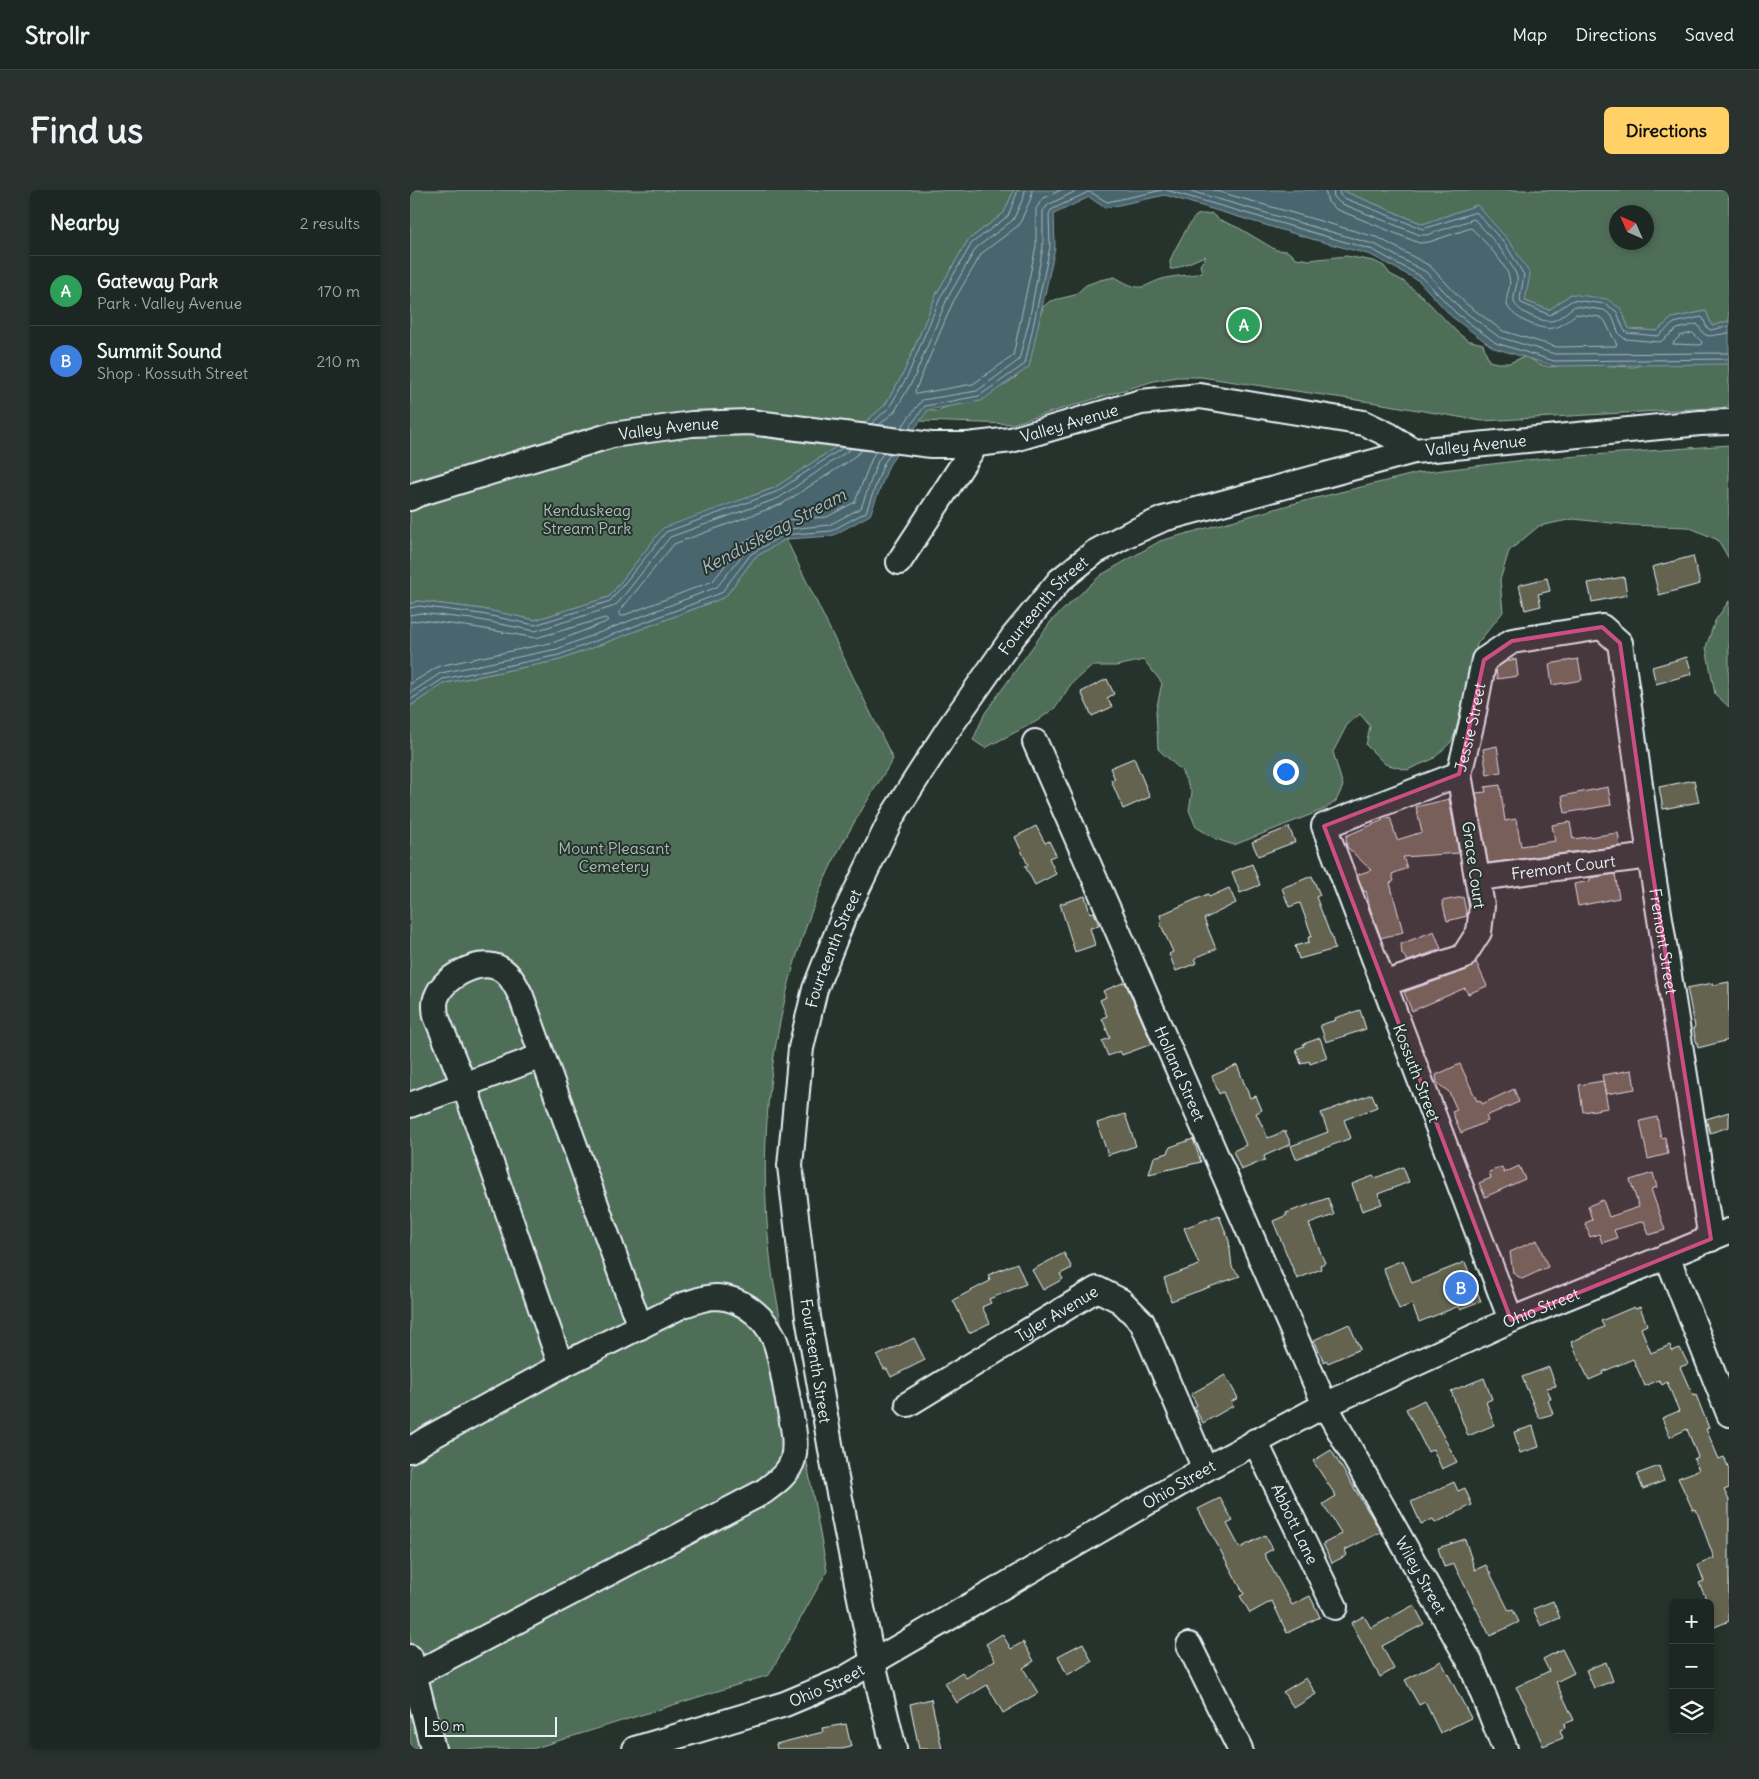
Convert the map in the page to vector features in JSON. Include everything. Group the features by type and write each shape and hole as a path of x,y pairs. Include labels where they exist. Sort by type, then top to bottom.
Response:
{"street":[{"name":"Valley Avenue","path":"410,498 612,435 692,424 750,422 931,445 976,444 1011,440 1142,402 1200,396 1364,423 1389,435 1414,451 1690,424 1729,422"},
{"path":"899,562 976,444"},
{"name":"Fourteenth Street","path":"894,1749 873,1663 834,1473 813,1346 790,1166 801,1048 815,989 843,918 893,815 947,731 1013,637 1060,580 1095,552 1163,519 1414,451"},
{"name":"Fremont Street","path":"1512,641 1602,628 1620,643 1650,856 1720,1235"},
{"name":"Jessie Street","path":"1324,826 1460,774 1484,660 1512,641"},
{"name":"Holland Street","path":"1035,742 1325,1405"},
{"name":"Grace Court","path":"1383,984 1463,957 1479,932 1482,906 1460,774"},
{"name":"Kossuth Street","path":"1324,826 1511,1320"},
{"name":"Fremont Court","path":"1478,878 1650,856"},
{"path":"561,1366 464,1084 436,1016 435,1004 437,995 452,978 466,970 483,965 494,966 510,976 521,996 640,1327"},
{"path":"410,1105 542,1056"},
{"name":"Ohio Street","path":"635,1749 786,1704 842,1680 1205,1469 1325,1405 1511,1320 1720,1235"},
{"path":"1667,1256 1729,1414"},
{"name":"Tyler Avenue","path":"908,1404 1097,1289 1121,1301 1142,1322 1205,1469"},
{"path":"410,1450 561,1366 683,1305 715,1297 740,1303 752,1310 762,1318 768,1328 778,1349 794,1436 792,1459 788,1468 774,1484 762,1492 412,1666 433,1749"},
{"name":"Wiley Street","path":"1325,1405 1470,1662 1505,1749"},
{"name":"Abbott Lane","path":"1255,1441 1335,1607"},
{"path":"1189,1645 1240,1749"}],"highlighted area":[{"path":"1602,627 1620,643 1650,856 1711,1239 1511,1320 1324,826 1459,774 1484,660 1512,641"}],"green space":[{"name":"Kenduskeag Stream Park","path":"410,190 1014,190 1004,213 968,240 937,293 904,372 885,405 839,445 774,488 754,495 653,541 609,597 535,620 482,609 418,601 410,604"},
{"path":"1341,190 1729,190 1729,321 1712,326 1706,311 1672,318 1657,331 1629,329 1621,309 1571,294 1549,310 1525,301 1477,205 1423,224"},
{"path":"1211,213 1218,219 1239,228 1276,250 1287,251 1296,258 1309,260 1346,256 1374,261 1384,266 1390,274 1403,281 1423,297 1458,333 1467,340 1483,344 1489,361 1509,363 1526,356 1539,364 1550,367 1589,361 1596,365 1634,367 1643,364 1729,361 1729,407 1482,421 1377,403 1201,377 1177,377 1154,381 1012,424 919,421 926,407 932,411 937,411 999,388 1016,377 1021,372 1043,307 1050,301 1075,295 1086,285 1115,277 1139,287 1161,279 1202,272 1200,265 1205,256 1174,269 1170,269 1170,262 1193,219 1198,215"},
{"path":"1729,445 1729,559 1718,540 1688,527 1630,525 1573,519 1539,526 1509,551 1500,580 1503,612 1477,644 1464,714 1451,742 1433,759 1407,770 1385,764 1366,745 1370,726 1360,714 1347,725 1333,752 1343,786 1336,801 1325,809 1234,845 1216,839 1196,827 1189,810 1192,793 1181,770 1158,749 1156,711 1162,683 1144,660 1116,666 1091,666 1071,684 1056,707 1037,721 985,748 973,740 985,713 1052,620 1101,575 1160,541 1296,503 1418,473 1525,460"},
{"name":"Mount Pleasant Cemetery","path":"786,539 893,759 838,853 822,885 804,932 790,980 779,1029 766,1129 765,1179 773,1279 827,1571 769,1675 532,1749 410,1749 410,706 445,683 560,660 725,597 755,557"},
{"path":"1729,601 1729,707 1715,694 1706,647 1715,621"}],"water":[{"name":"Kenduskeag Stream","path":"1014,190 1341,190 1423,224 1477,205 1510,242 1530,274 1525,301 1549,310 1571,294 1607,299 1621,309 1629,329 1657,331 1672,318 1706,311 1712,326 1729,321 1729,364 1554,366 1494,348 1452,317 1419,281 1371,255 1165,195 1105,208 1089,197 1054,214 1055,248 1029,367 981,401 928,410 889,465 870,515 832,536 786,539 755,557 725,597 560,660 445,683 410,706 410,604 418,601 482,609 535,620 609,597 663,528 774,488 839,445 885,405 904,372 937,293 968,240 1004,213"}],"building":[{"path":"1693,556 1700,584 1659,595 1652,567"},
{"path":"1624,577 1627,595 1592,602 1588,583"},
{"path":"1547,578 1550,591 1538,594 1541,606 1525,610 1519,585"},
{"path":"1687,657 1692,674 1656,684 1652,667"},
{"path":"1516,659 1518,676 1497,679 1496,668 1507,661"},
{"path":"1578,659 1582,680 1552,685 1549,664"},
{"path":"1107,679 1114,694 1107,698 1112,707 1092,716 1081,692"},
{"path":"1497,746 1501,772 1487,775 1483,749"},
{"path":"1134,758 1150,797 1123,809 1111,780 1115,779 1110,768"},
{"path":"1694,780 1699,802 1663,809 1659,787"},
{"path":"1500,785 1505,821 1516,819 1521,846 1555,841 1552,825 1570,822 1573,839 1618,833 1620,846 1488,863 1476,793 1486,792 1485,787"},
{"path":"1608,787 1611,805 1565,813 1562,796"},
{"path":"1449,799 1459,853 1403,857 1407,868 1392,874 1394,881 1390,883 1403,932 1381,938 1366,891 1364,892 1357,875 1371,870 1347,847 1346,836 1390,817 1397,840 1422,832 1416,807"},
{"path":"1036,826 1045,843 1049,841 1056,855 1049,858 1056,874 1035,885 1025,866 1028,865 1015,837"},
{"path":"1289,827 1295,842 1258,856 1252,842"},
{"path":"1252,864 1260,885 1240,893 1232,872"},
{"path":"1615,874 1619,898 1578,906 1574,884 1590,881 1590,878"},
{"path":"1312,876 1320,895 1316,897 1335,949 1299,959 1295,946 1309,942 1308,938 1312,936 1300,903 1289,907 1282,888"},
{"path":"1229,888 1236,903 1204,919 1216,949 1195,958 1197,963 1176,971 1169,954 1173,952 1160,923 1162,922 1160,915 1208,894 1209,897"},
{"path":"1085,896 1090,913 1094,912 1099,926 1090,928 1095,945 1075,952 1060,904"},
{"path":"1463,897 1467,916 1447,921 1442,901"},
{"path":"1434,931 1441,949 1408,961 1402,954 1401,944"},
{"path":"1476,962 1487,986 1468,994 1465,988 1412,1011 1404,992 1467,970"},
{"path":"1125,982 1152,1044 1122,1055 1120,1051 1108,1056 1102,1041 1110,1038 1102,1018 1107,1016 1100,1000 1106,997 1103,991"},
{"path":"1729,982 1729,1040 1698,1048 1687,988"},
{"path":"1360,1010 1366,1029 1326,1042 1320,1025"},
{"path":"1320,1038 1327,1058 1310,1064 1309,1061 1301,1064 1296,1049 1304,1046 1303,1044"},
{"path":"1460,1064 1477,1101 1480,1100 1482,1104 1514,1089 1519,1102 1486,1116 1488,1121 1461,1133 1452,1112 1457,1110 1449,1092 1437,1083 1436,1075"},
{"path":"1237,1065 1250,1098 1256,1096 1262,1110 1256,1113 1268,1138 1285,1131 1291,1144 1264,1156 1265,1160 1241,1170 1233,1151 1246,1145 1223,1092 1219,1094 1212,1076"},
{"path":"1632,1070 1635,1089 1606,1094 1602,1075"},
{"path":"1603,1081 1608,1108 1583,1112 1579,1085"},
{"path":"1372,1094 1377,1107 1344,1120 1351,1138 1296,1159 1291,1146 1328,1132 1321,1113"},
{"path":"1729,1112 1729,1127 1710,1133 1706,1119"},
{"path":"1125,1114 1136,1146 1108,1155 1097,1123"},
{"path":"1657,1117 1661,1138 1665,1137 1668,1154 1648,1159 1640,1121"},
{"path":"1193,1139 1201,1162 1149,1174 1154,1157 1168,1153 1170,1147"},
{"path":"1519,1166 1525,1179 1485,1197 1479,1183 1491,1178 1489,1172 1502,1167 1504,1173"},
{"path":"1403,1167 1409,1182 1378,1194 1382,1204 1362,1211 1352,1184 1373,1176 1375,1178"},
{"path":"1653,1173 1657,1187 1651,1189 1665,1230 1649,1235 1644,1221 1614,1230 1617,1238 1602,1243 1599,1234 1590,1237 1585,1223 1592,1220 1588,1206 1603,1200 1609,1217 1639,1207 1630,1180"},
{"path":"1328,1198 1334,1215 1309,1224 1325,1263 1320,1265 1321,1269 1297,1279 1273,1221 1287,1215 1286,1213"},
{"path":"1219,1215 1229,1241 1232,1267 1240,1276 1171,1301 1164,1278 1199,1265 1184,1228"},
{"path":"1537,1240 1548,1267 1522,1279 1513,1273 1510,1252"},
{"path":"1064,1253 1072,1268 1060,1274 1063,1279 1043,1290 1032,1270"},
{"path":"1403,1260 1412,1283 1465,1262 1481,1301 1460,1309 1459,1306 1419,1322 1412,1304 1399,1309 1383,1268"},
{"path":"1017,1263 1026,1284 989,1299 991,1303 982,1307 990,1323 969,1333 953,1300 990,1281 988,1275"},
{"path":"1634,1307 1635,1309 1640,1307 1647,1325 1641,1328 1651,1353 1670,1345 1672,1351 1680,1348 1688,1364 1680,1367 1693,1396 1696,1395 1709,1428 1706,1429 1719,1459 1724,1457 1729,1469 1729,1488 1724,1490 1729,1500 1729,1621 1714,1627 1714,1599 1706,1599 1699,1583 1704,1581 1698,1565 1714,1558 1696,1509 1693,1510 1678,1478 1699,1470 1694,1459 1698,1457 1687,1429 1670,1437 1662,1418 1679,1411 1667,1382 1662,1385 1659,1380 1645,1386 1633,1359 1602,1372 1603,1374 1589,1380 1571,1342 1604,1327 1601,1321"},
{"path":"1349,1324 1360,1349 1328,1363 1326,1360 1324,1362 1314,1340"},
{"path":"914,1338 925,1360 891,1377 877,1356"},
{"path":"1549,1367 1556,1386 1547,1388 1551,1399 1548,1400 1553,1414 1539,1418 1522,1377"},
{"path":"1225,1375 1238,1398 1231,1402 1233,1406 1203,1423 1194,1407 1197,1405 1191,1394"},
{"path":"1484,1378 1492,1399 1486,1402 1494,1425 1468,1436 1451,1391"},
{"path":"1424,1400 1457,1462 1442,1469 1433,1449 1428,1452 1406,1409"},
{"path":"1533,1426 1539,1447 1520,1453 1514,1432"},
{"path":"1331,1450 1381,1532 1345,1550 1347,1555 1332,1563 1323,1544 1342,1534 1323,1504 1336,1496 1313,1461"},
{"path":"1659,1466 1664,1481 1643,1489 1637,1474"},
{"path":"1454,1482 1458,1491 1465,1488 1472,1505 1435,1523 1433,1519 1421,1524 1411,1502"},
{"path":"1220,1498 1233,1521 1227,1524 1240,1548 1265,1535 1273,1549 1264,1554 1292,1605 1310,1596 1320,1617 1287,1633 1272,1601 1250,1613 1240,1596 1244,1594 1198,1509"},
{"path":"1465,1539 1475,1570 1486,1565 1509,1611 1513,1610 1519,1622 1490,1636 1454,1564 1444,1567 1438,1548"},
{"path":"1553,1601 1560,1618 1541,1626 1533,1609"},
{"path":"1414,1605 1424,1624 1382,1646 1394,1669 1380,1677 1351,1623 1364,1616 1371,1628"},
{"path":"1002,1634 1011,1649 1023,1642 1034,1661 1023,1668 1038,1693 1003,1713 987,1685 957,1703 945,1683 962,1672 966,1678 995,1660 986,1644"},
{"path":"1083,1643 1092,1662 1067,1675 1058,1656"},
{"path":"1562,1649 1574,1673 1556,1682 1574,1720 1564,1724 1565,1728 1560,1730 1563,1738 1543,1746 1527,1707 1516,1687 1549,1671 1543,1659"},
{"path":"1441,1661 1471,1718 1440,1733 1425,1702 1419,1705 1405,1680"},
{"path":"1606,1662 1613,1681 1594,1688 1586,1670"},
{"path":"1306,1678 1316,1694 1294,1708 1283,1692"},
{"path":"931,1699 942,1749 919,1749 910,1704"},
{"path":"846,1724 851,1747 842,1749 777,1749 776,1744 823,1732 822,1728"}],"place":[{"name":"Gateway Park","path":"1244,325"},
{"name":"Summit Sound","path":"1461,1288"}]}
